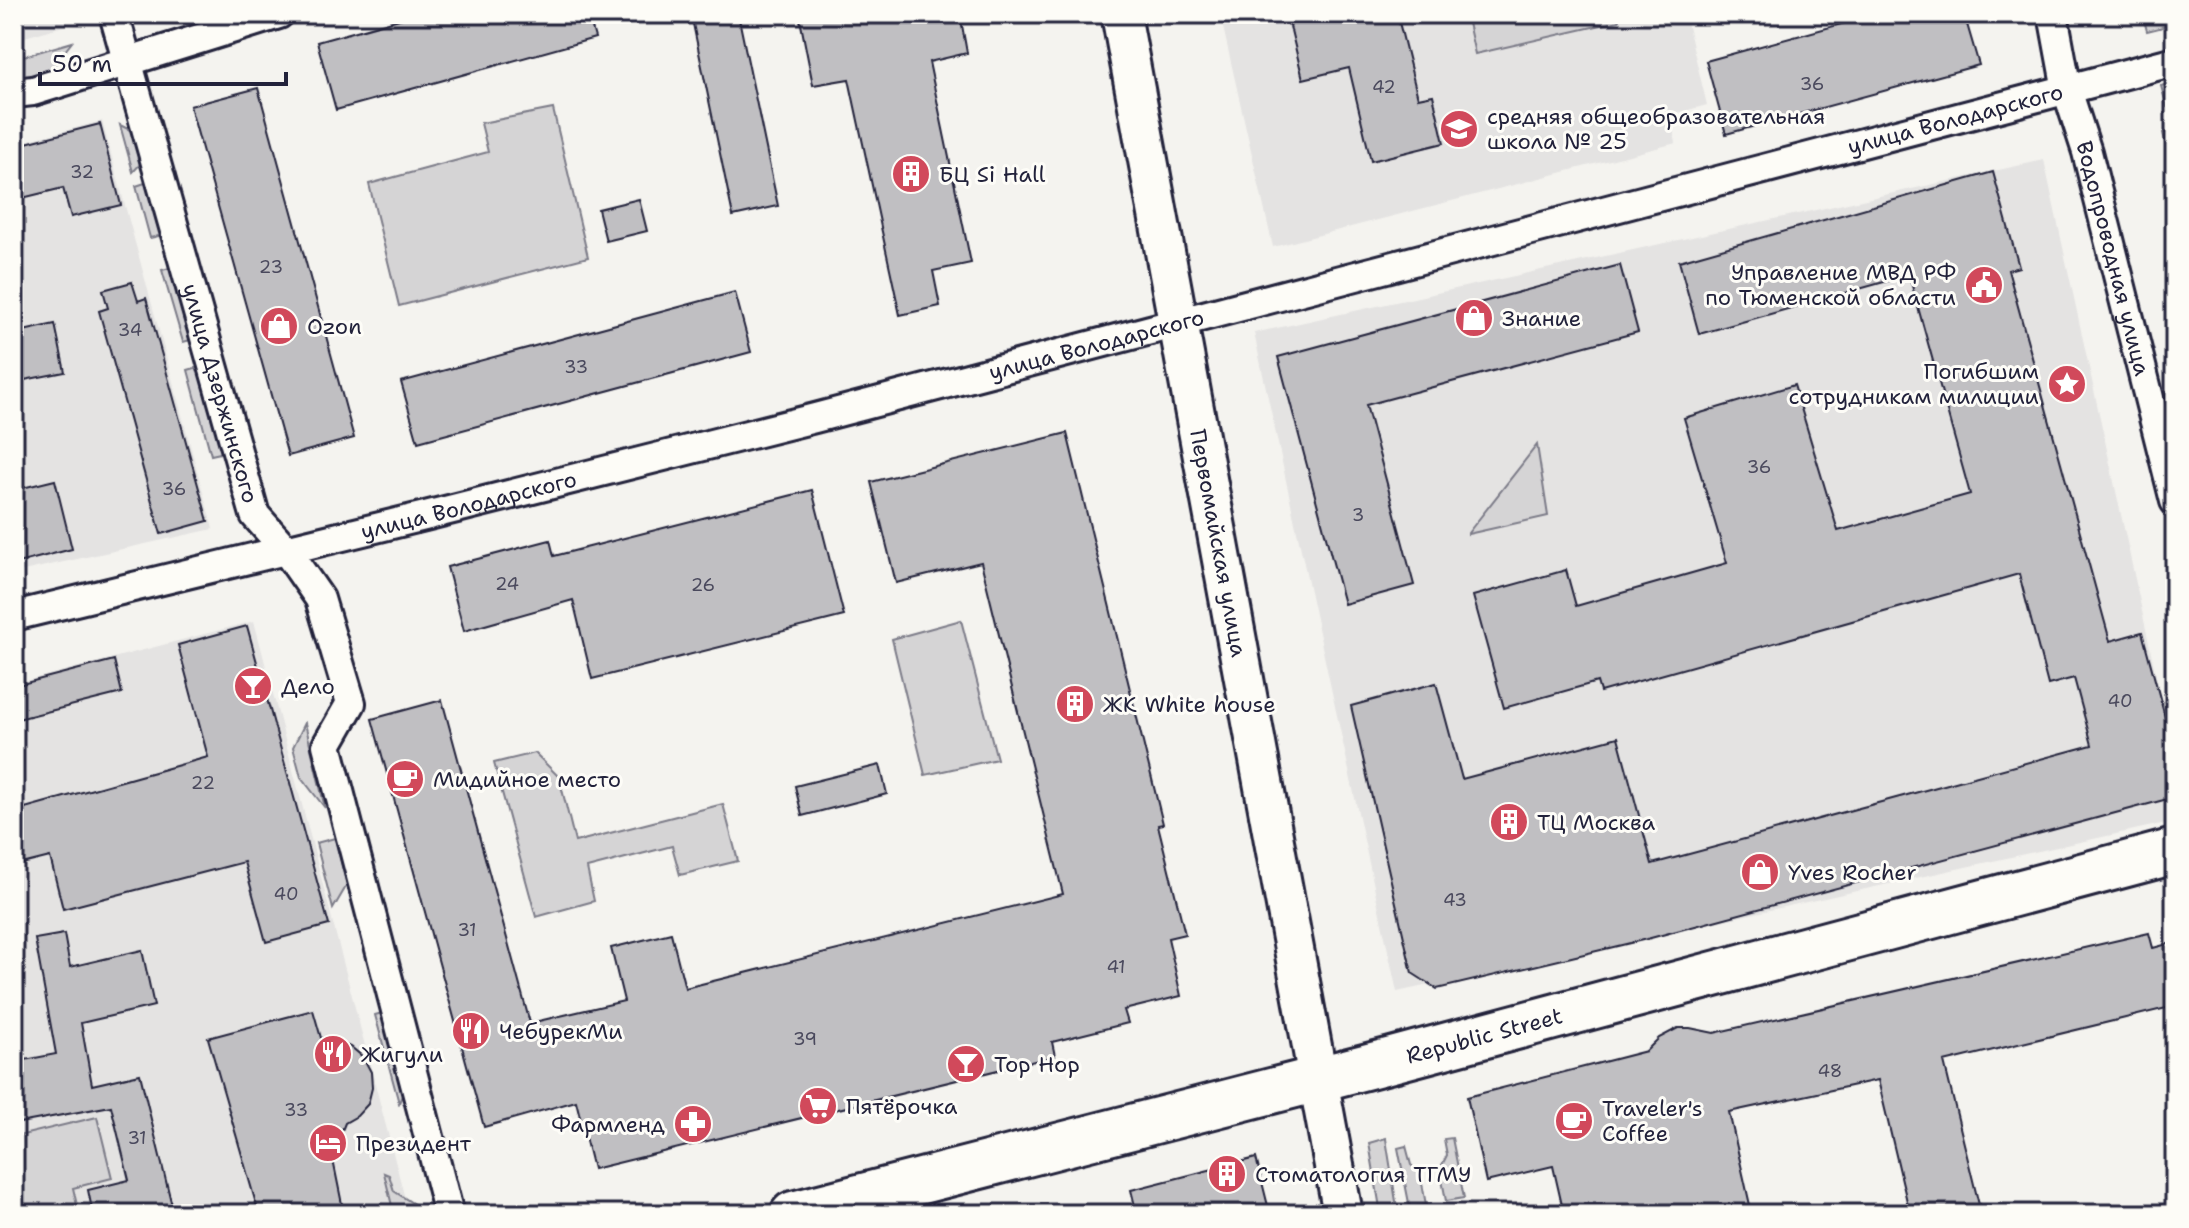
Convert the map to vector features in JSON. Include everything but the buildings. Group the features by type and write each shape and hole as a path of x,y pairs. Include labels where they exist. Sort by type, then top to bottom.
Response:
{"main road":[{"name":"Republic Street","path":"793,1214 1317,1080 2175,851"}],"street":[{"name":"улица Дзержинского","path":"114,14 255,515 286,550 320,599 351,703 327,745 449,1214"},
{"path":"14,93 33,91 279,14"},
{"name":"Первомайская улица","path":"1121,14 1343,1214"},
{"name":"Водопроводная улица","path":"2053,14 2067,90 2091,167 2175,501"},
{"name":"улица Володарского","path":"14,616 425,516 2175,61"}],"shaded area":[{"path":"14,14 64,14 67,25 14,40"},
{"name":"средняя общеобразовательная школа № 25","path":"1220,14 1685,14 1707,105 1670,115 1676,143 1273,247"},
{"path":"1466,14 1617,14 1619,21 1475,54"},
{"path":"2175,14 2175,24 2147,31 2143,16"},
{"path":"72,42 38,85 14,74 14,59"},
{"path":"2175,82 2175,105 2167,107 2161,86"},
{"path":"553,109 588,257 399,306 369,184 488,152 481,123"},
{"path":"102,121 213,529 14,573 14,144"},
{"path":"120,125 138,134 145,159 133,172"},
{"path":"2175,130 2175,179 2163,133"},
{"path":"2044,160 2175,763 2175,821 1397,992 1254,333"},
{"path":"148,182 163,235 150,238 136,186"},
{"path":"174,267 194,339 183,342 162,270"},
{"path":"202,366 225,452 211,455 188,370"},
{"path":"1537,445 1548,516 1468,534 1468,533"},
{"path":"961,620 997,759 925,775 892,639"},
{"path":"254,621 409,1214 14,1214 14,684"},
{"path":"305,723 325,808 301,777 293,747"},
{"path":"535,753 559,777 575,842 723,804 738,861 680,875 672,846 587,868 594,901 536,917 494,763"},
{"path":"335,838 347,885 333,909 316,843"},
{"path":"389,1011 408,1080 399,1103 375,1015"},
{"path":"97,1117 112,1178 73,1188 79,1214 14,1214 14,1137"},
{"path":"1386,1138 1398,1214 1381,1214 1369,1143"},
{"path":"1452,1138 1464,1198 1446,1201 1440,1169 1447,1155 1444,1139"},
{"path":"1406,1146 1411,1165 1420,1172 1426,1205 1410,1208 1398,1148"},
{"path":"384,1173 389,1175 394,1191 429,1214 394,1214"}],"place":[{"name":"средняя общеобразовательная школа № 25","path":"1459,129"},
{"name":"БЦ Si Hall","path":"911,174"},
{"name":"Управление МВД РФ по Тюменской области","path":"1984,285"},
{"name":"Знание","path":"1474,318"},
{"name":"Ozon","path":"279,326"},
{"name":"Погибшим сотрудникам милиции","path":"2067,384"},
{"name":"Дело","path":"253,686"},
{"name":"ЖК White house","path":"1075,704"},
{"name":"Мидийное место","path":"405,779"},
{"name":"ТЦ Москва","path":"1509,822"},
{"name":"Yves Rocher","path":"1760,872"},
{"name":"ЧебурекМи","path":"471,1031"},
{"name":"Жигули","path":"333,1054"},
{"name":"Top Hop","path":"966,1064"},
{"name":"Пятёрочка","path":"818,1106"},
{"name":"Traveler's Coffee","path":"1574,1121"},
{"name":"Фармленд","path":"693,1124"},
{"name":"Президент","path":"328,1143"},
{"name":"Стоматология ТГМУ","path":"1227,1174"}]}
